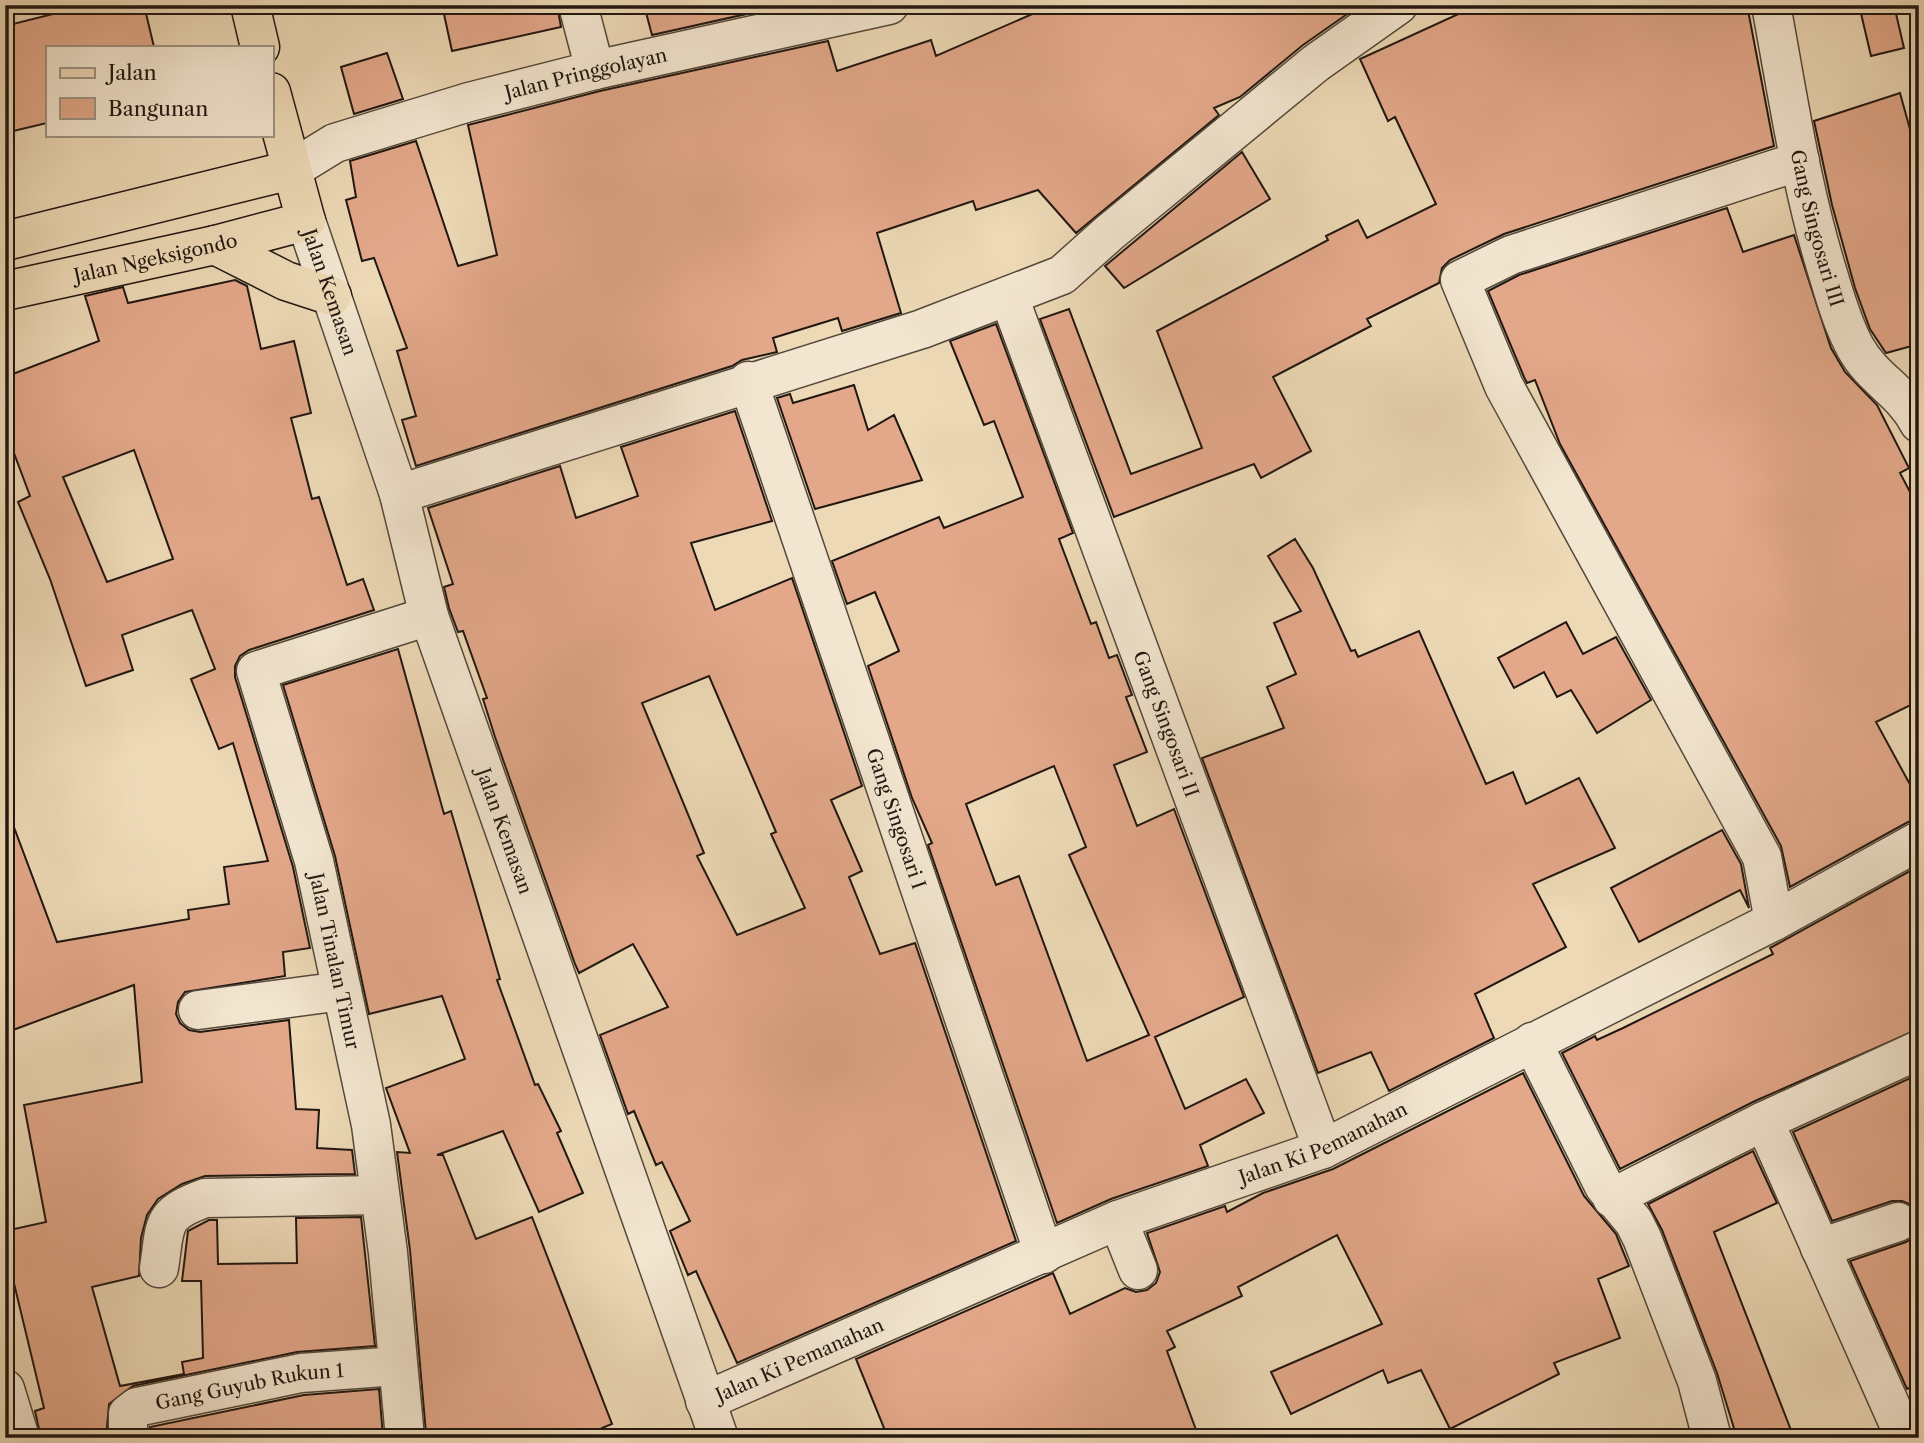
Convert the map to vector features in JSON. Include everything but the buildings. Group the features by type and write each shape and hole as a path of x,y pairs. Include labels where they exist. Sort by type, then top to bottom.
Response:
{"main road":[{"path":"250,5 260,46"},
{"path":"273,100 306,221"},
{"path":"5,241 290,170"},
{"name":"Jalan Ngeksigondo","path":"5,291 215,245 306,221"},
{"path":"215,245 286,281 332,296"}],"street":[{"path":"578,5 595,70"},
{"name":"Jalan Pringgolayan","path":"290,170 335,143 469,102 595,70 888,5"},
{"path":"399,494 748,381 922,328 1062,275 1109,233 1316,63 1398,5"},
{"name":"Gang Singosari III","path":"1771,5 1800,161 1821,251 1854,346 1872,374 1901,397 1919,423"},
{"path":"1774,921 1762,857 1504,386 1461,280 1511,255 1800,161"},
{"name":"Jalan Kemasan","path":"306,221 399,494 429,616 719,1438"},
{"name":"Gang Singosari II","path":"1009,297 1323,1149"},
{"name":"Gang Singosari I","path":"748,381 1044,1254"},
{"name":"Jalan Tinalan Timur","path":"405,1438 371,1125 314,861 256,671 429,616"},
{"name":"Jalan Ki Pemanahan","path":"705,1401 1118,1220 1323,1149 1774,921 1914,854"},
{"path":"198,1010 342,991"},
{"path":"1532,1042 1612,1198 1634,1222 1642,1238 1697,1381 1712,1438"},
{"path":"1612,1198 1764,1121 1919,1050"},
{"path":"1764,1121 1820,1248 1907,1425"},
{"path":"159,1268 166,1222 179,1208 205,1198 380,1195"},
{"path":"1118,1220 1138,1270"},
{"path":"1820,1248 1898,1222"},
{"name":"Gang Guyub Rukun 1","path":"128,1438 128,1413 137,1407 302,1373 397,1366"},
{"path":"5,1389 20,1438"}]}
